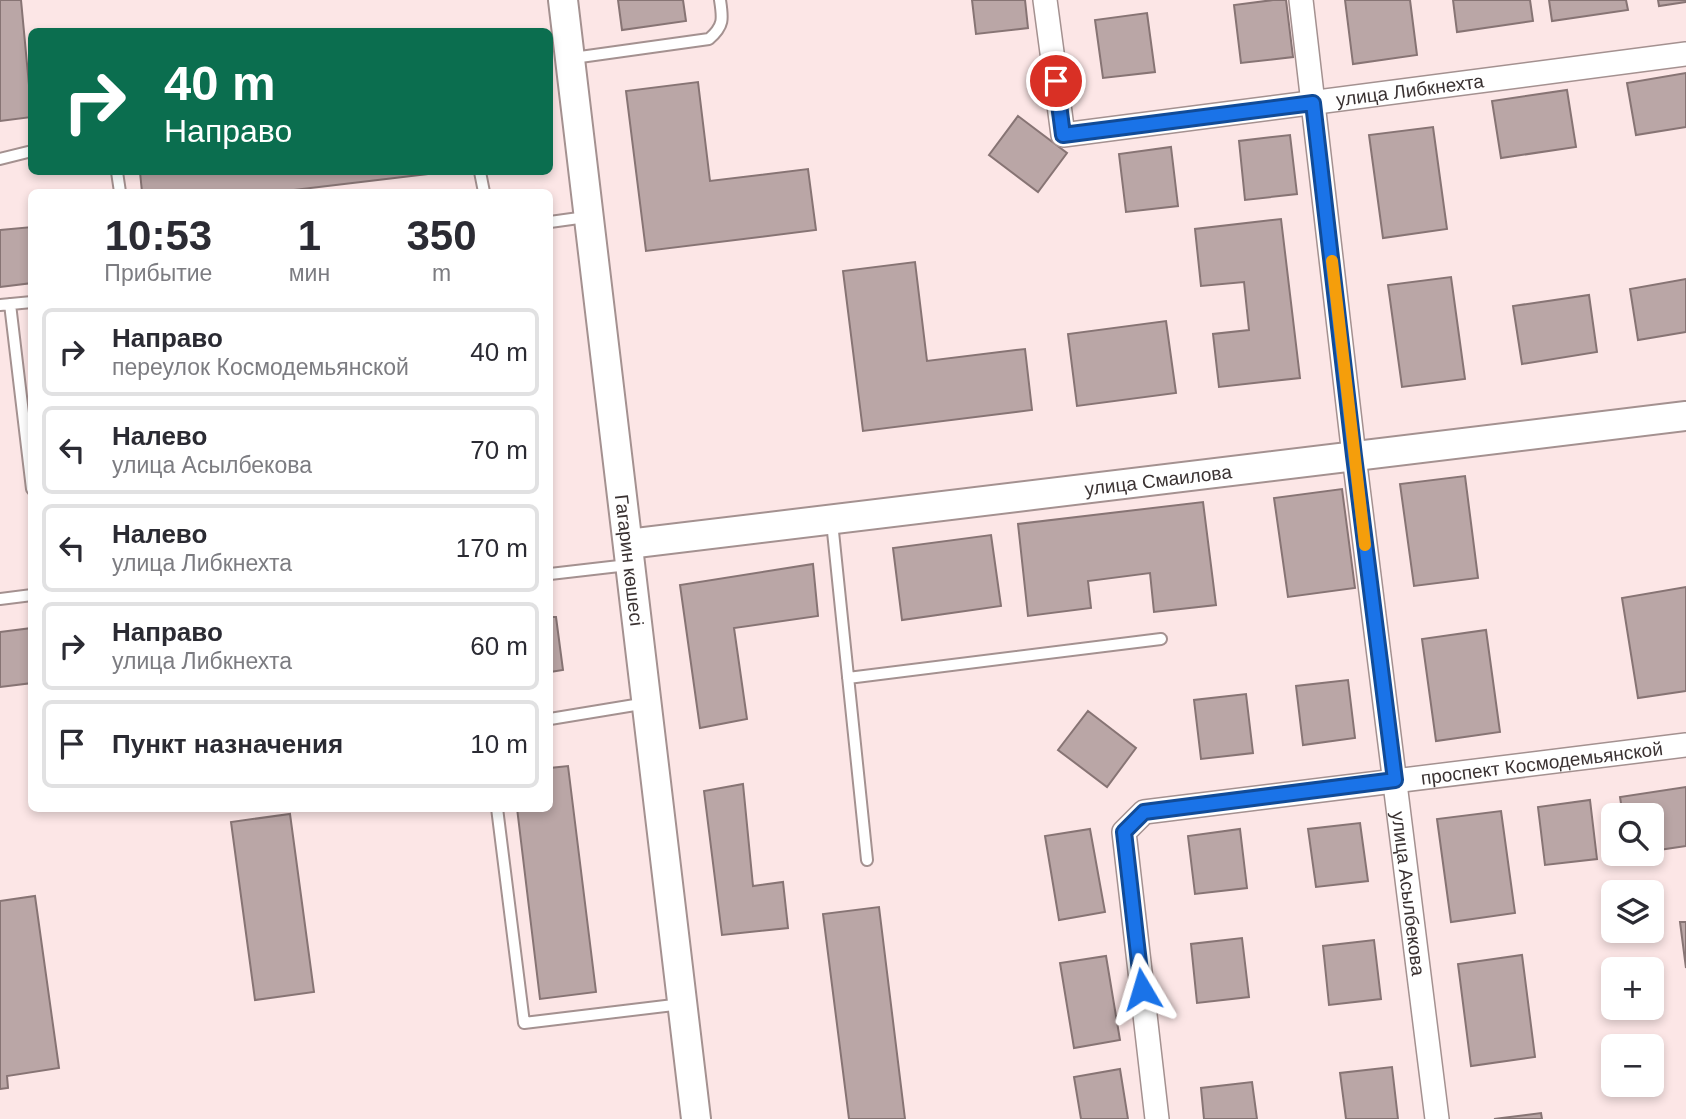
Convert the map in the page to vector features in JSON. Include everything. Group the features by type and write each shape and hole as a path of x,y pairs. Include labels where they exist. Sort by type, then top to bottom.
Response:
{"street":[{"name":"Гагарин көшесі","path":"563,0 696,1119"},
{"name":"улица Либкнехта","path":"1045,0 1063,135 1686,54"},
{"name":"улица Асылбекова","path":"1301,0 1354,456 1437,1119"},
{"name":"улица Смаилова","path":"630,554 832,519 1686,416"},
{"name":"проспект Космодемьянской","path":"1157,1119 1124,832 1144,812 1686,745"}],"lane":[{"path":"570,58 709,39 719,31 723,17 720,0"},
{"path":"0,159 28,152"},
{"path":"553,222 589,217"},
{"path":"28,302 5,305 28,462"},
{"path":"832,519 867,859"},
{"path":"553,573 630,554"},
{"path":"0,599 28,596"},
{"path":"848,678 1161,639"},
{"path":"553,719 647,703"},
{"path":"498,812 524,1023 682,1004"}],"building":[{"path":"0,0 21,0 28,74 28,118 0,121"},
{"path":"618,0 683,0 686,21 622,30"},
{"path":"972,0 1025,0 1028,28 976,34"},
{"path":"1286,0 1293,57 1241,63 1234,5"},
{"path":"1345,0 1410,0 1417,55 1353,64"},
{"path":"1453,0 1530,0 1533,21 1457,32"},
{"path":"1549,0 1626,0 1628,10 1552,21"},
{"path":"1658,0 1686,0 1686,2 1659,6"},
{"path":"1147,13 1155,72 1103,78 1095,20"},
{"path":"1686,73 1686,127 1636,135 1627,83"},
{"path":"698,82 710,181 808,169 816,230 646,251 626,91"},
{"path":"1567,90 1576,147 1501,158 1492,101"},
{"path":"1018,116 1067,153 1038,192 989,155"},
{"path":"1433,127 1447,229 1383,238 1369,135"},
{"path":"1290,135 1297,194 1245,200 1239,141"},
{"path":"1171,147 1178,206 1126,212 1119,154"},
{"path":"140,175 420,175 302,189 142,189"},
{"path":"1281,219 1300,378 1219,387 1213,334 1249,330 1244,282 1201,286 1195,229"},
{"path":"28,227 28,284 0,287 0,230"},
{"path":"915,262 927,361 1025,349 1032,410 863,431 843,271"},
{"path":"1451,277 1465,379 1402,387 1388,285"},
{"path":"1686,279 1686,332 1638,340 1630,289"},
{"path":"1589,295 1597,352 1522,364 1513,306"},
{"path":"1166,321 1176,393 1077,406 1068,334"},
{"path":"1465,476 1478,578 1414,586 1400,484"},
{"path":"1342,489 1355,588 1288,597 1274,498"},
{"path":"1203,502 1216,605 1154,612 1150,573 1088,581 1091,608 1028,616 1018,524"},
{"path":"991,535 1001,606 902,620 893,548"},
{"path":"813,564 818,616 734,628 747,719 700,728 680,585"},
{"path":"1686,587 1686,691 1638,698 1622,598"},
{"path":"553,617 556,617 563,670 553,672"},
{"path":"28,628 28,684 0,687 0,632"},
{"path":"1486,630 1500,732 1436,741 1422,639"},
{"path":"1348,680 1355,738 1303,745 1296,686"},
{"path":"1246,694 1253,753 1201,759 1194,700"},
{"path":"1088,711 1136,748 1107,787 1058,750"},
{"path":"568,766 596,992 540,999 517,812 553,812 553,768"},
{"path":"743,784 753,886 783,882 788,928 722,935 704,791"},
{"path":"1686,787 1686,846 1664,849 1664,803 1621,803 1620,797"},
{"path":"1590,800 1597,859 1545,865 1538,807"},
{"path":"1501,811 1515,913 1451,922 1437,819"},
{"path":"290,814 314,992 255,1000 231,822"},
{"path":"1360,823 1368,881 1316,887 1308,829"},
{"path":"1090,829 1105,912 1059,920 1045,836"},
{"path":"1240,829 1247,888 1195,894 1188,836"},
{"path":"35,896 59,1068 7,1076 8,1088 0,1089 0,901"},
{"path":"879,907 905,1119 849,1119 823,914"},
{"path":"1680,922 1686,922 1686,968"},
{"path":"1242,938 1249,997 1197,1003 1191,944"},
{"path":"1374,940 1381,999 1329,1005 1323,946"},
{"path":"1522,955 1535,1057 1471,1066 1458,964"},
{"path":"1106,956 1120,1040 1074,1048 1060,963"},
{"path":"1392,1067 1398,1119 1346,1119 1340,1073"},
{"path":"1120,1069 1128,1119 1081,1119 1074,1077"},
{"path":"1252,1082 1257,1119 1204,1119 1201,1088"},
{"path":"1541,1113 1542,1119 1494,1119"}],"slow traffic":[{"path":"1332,261 1365,545"}],"route":[{"path":"1056,81 1063,135 1313,103 1395,780 1144,812 1124,832 1142,989"}]}
